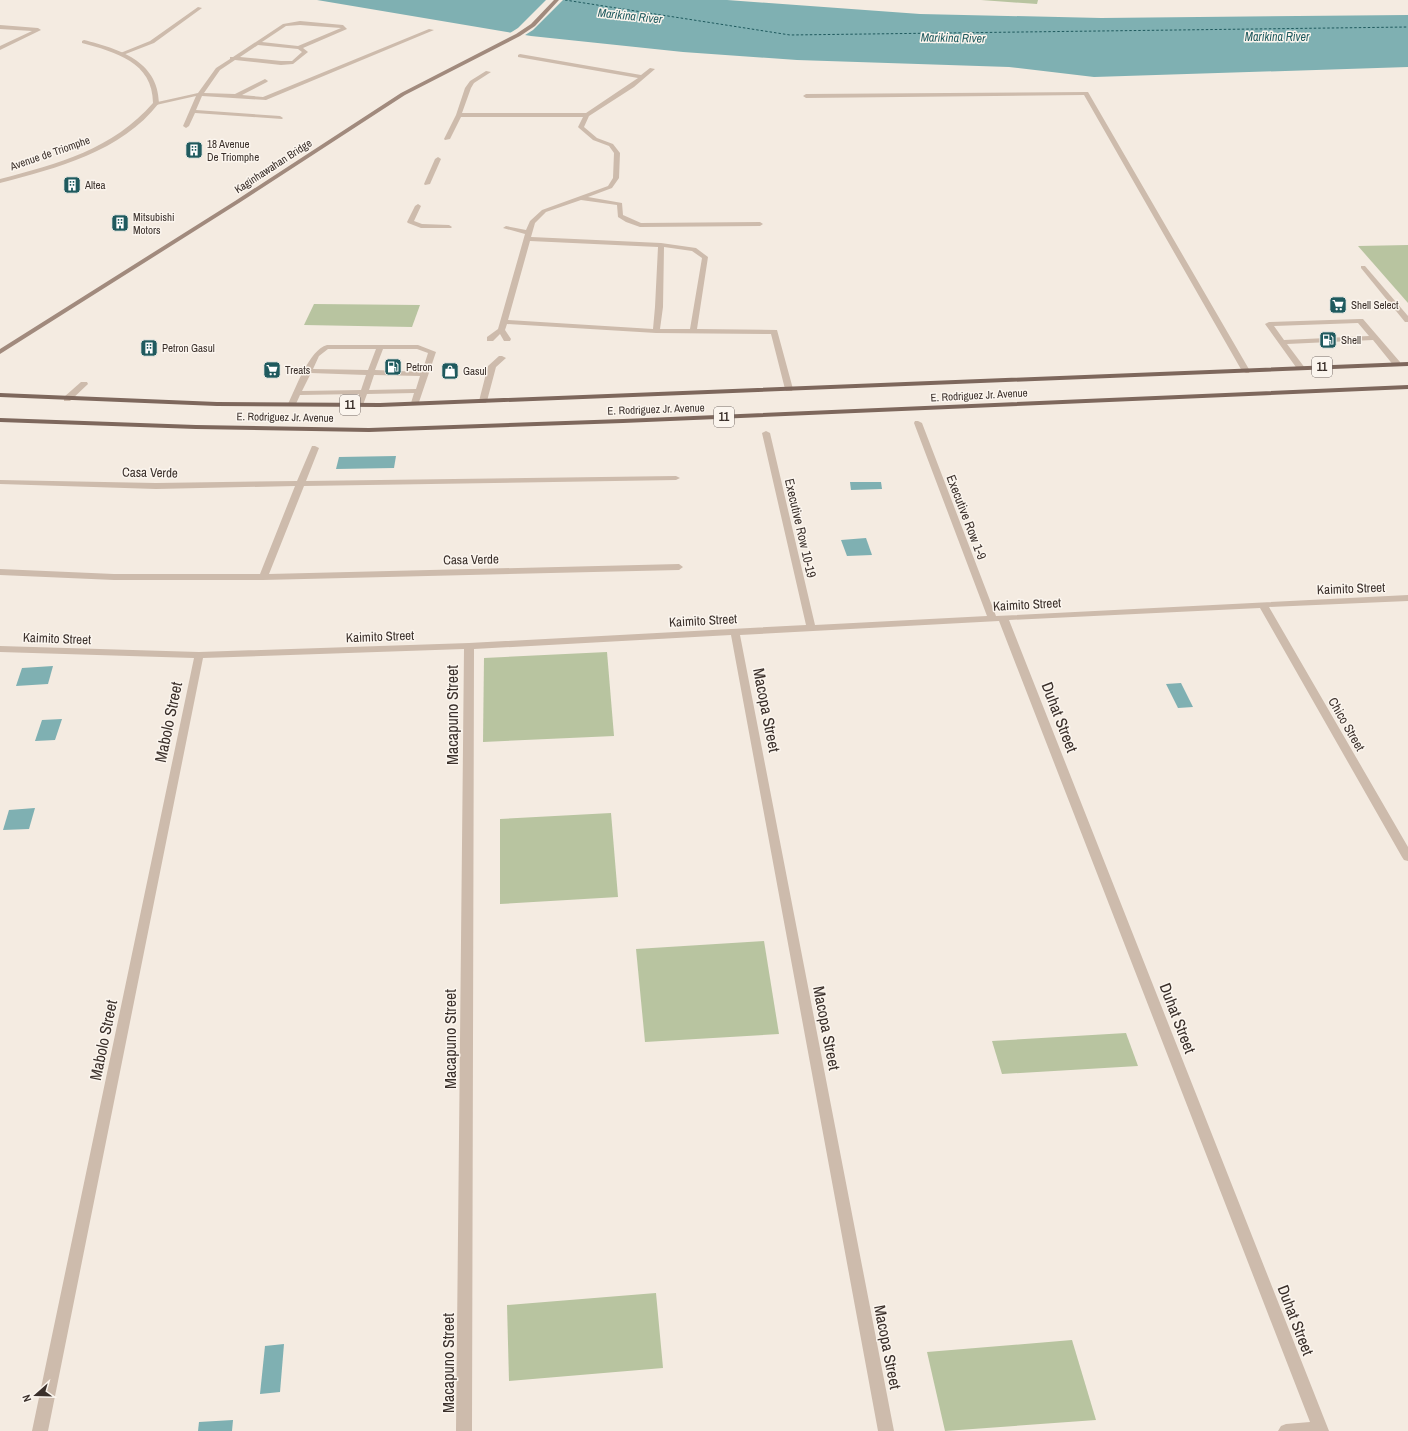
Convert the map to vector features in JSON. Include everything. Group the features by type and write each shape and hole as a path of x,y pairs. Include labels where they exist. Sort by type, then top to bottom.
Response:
{"main road":[{"name":"Kaginhawahan Bridge","path":"0,352 237,202 403,94 518,35 533,25 557,0"},
{"name":"E. Rodriguez Jr. Avenue","path":"0,395 67,399 217,404 359,405 1408,364"},
{"name":"E. Rodriguez Jr. Avenue","path":"0,420 196,427 368,430 631,421 1408,387"}],"street":[{"path":"121,54 152,42 200,8"},
{"path":"186,126 200,94 218,68 285,25 300,23 343,27 344,29 299,48"},
{"path":"0,27 38,30 0,48"},
{"path":"84,42 121,54 141,65 148,74 154,86 156,103 200,94 264,99 431,30"},
{"path":"232,58 281,63 293,62 305,52 299,48 257,43"},
{"path":"520,56 642,77"},
{"path":"490,339 501,330 504,322 532,222 544,211 610,187 616,178 617,154 611,145 595,139 581,127 587,115 632,86 652,69"},
{"path":"447,139 459,115 468,88 472,82 488,72"},
{"path":"236,96 265,81"},
{"path":"806,96 1086,92 1246,371"},
{"name":"Avenue de Triomphe","path":"0,181 75,158 111,142 134,126 156,103"},
{"path":"193,111 280,118"},
{"path":"459,115 587,115"},
{"path":"427,184 438,160"},
{"path":"582,198 620,204 620,216 628,221 640,225 760,224"},
{"path":"418,206 410,222 421,226 449,227"},
{"path":"506,228 528,236 661,245 694,249 705,257 693,332"},
{"path":"656,331 659,307 661,245"},
{"path":"1363,267 1408,320"},
{"path":"1301,368 1269,324 1360,321 1397,364"},
{"path":"504,322 537,322 656,331 774,332 789,389"},
{"path":"501,330 507,339"},
{"path":"1282,342 1374,338"},
{"path":"292,404 318,352 327,347 418,347 432,352 415,403"},
{"path":"359,405 370,371 380,348"},
{"path":"483,401 490,364 502,358"},
{"path":"309,371 370,371 425,374"},
{"path":"67,399 84,384"},
{"path":"297,393 419,391"},
{"name":"Executive Row 1-9","path":"918,424 998,619"},
{"name":"Executive Row 10-19","path":"766,433 811,628"},
{"path":"263,577 315,448"},
{"name":"Casa Verde","path":"0,482 156,486 300,485 676,478"},
{"name":"Casa Verde","path":"0,572 114,577 263,577 679,567"},
{"name":"Kaimito Street","path":"0,649 199,655 470,646 1408,598"},
{"name":"Chico Street","path":"1262,605 1408,856"},
{"name":"Duhat Street","path":"998,619 1321,1430"},
{"name":"Macopa Street","path":"735,632 886,1431"},
{"name":"Macapuno Street","path":"464,1431 470,646"},
{"name":"Mabolo Street","path":"40,1431 199,655"},
{"path":"1286,1431 1321,1430"}],"green space":[{"path":"981,0 1038,0 1037,4"},
{"path":"1408,245 1408,303 1358,246"},
{"path":"314,304 420,305 412,327 304,325"},
{"path":"607,652 614,736 483,742 484,658"},
{"path":"611,813 618,897 500,904 500,819"},
{"path":"764,941 779,1034 645,1042 636,949"},
{"path":"1126,1033 1138,1066 1002,1074 992,1041"},
{"path":"656,1293 663,1368 509,1381 507,1305"},
{"path":"1072,1340 1096,1420 945,1431 927,1352"}],"water":[{"name":"Marikina River","path":"317,0 727,0 920,14 1101,18 1408,15 1408,67 1094,77 1009,67 797,60 683,52 531,36"},
{"path":"396,456 394,468 336,469 339,457"},
{"path":"850,482 881,482 882,489 851,490"},
{"path":"866,538 872,555 847,556 841,540"},
{"path":"53,666 48,684 16,686 22,668"},
{"path":"1181,683 1193,707 1178,708 1166,684"},
{"path":"62,719 55,740 35,741 42,720"},
{"path":"35,808 29,829 3,830 9,810"},
{"path":"284,1344 280,1392 260,1394 265,1346"},
{"path":"233,1420 232,1431 198,1431 199,1422"}],"pier":[{"path":"546,0 563,0 533,30 522,37 507,35 518,28"}],"ferry route":[{"path":"565,0 790,35 1408,27"}],"place":[{"name":"18 Avenue De Triomphe","path":"194,150"},
{"name":"Altea","path":"72,185"},
{"name":"Mitsubishi Motors","path":"120,223"},
{"name":"Shell Select","path":"1338,305"},
{"name":"Shell","path":"1328,340"},
{"name":"Petron Gasul","path":"149,348"},
{"name":"Petron","path":"393,367"},
{"name":"Treats","path":"272,370"},
{"name":"Gasul","path":"450,371"}]}
